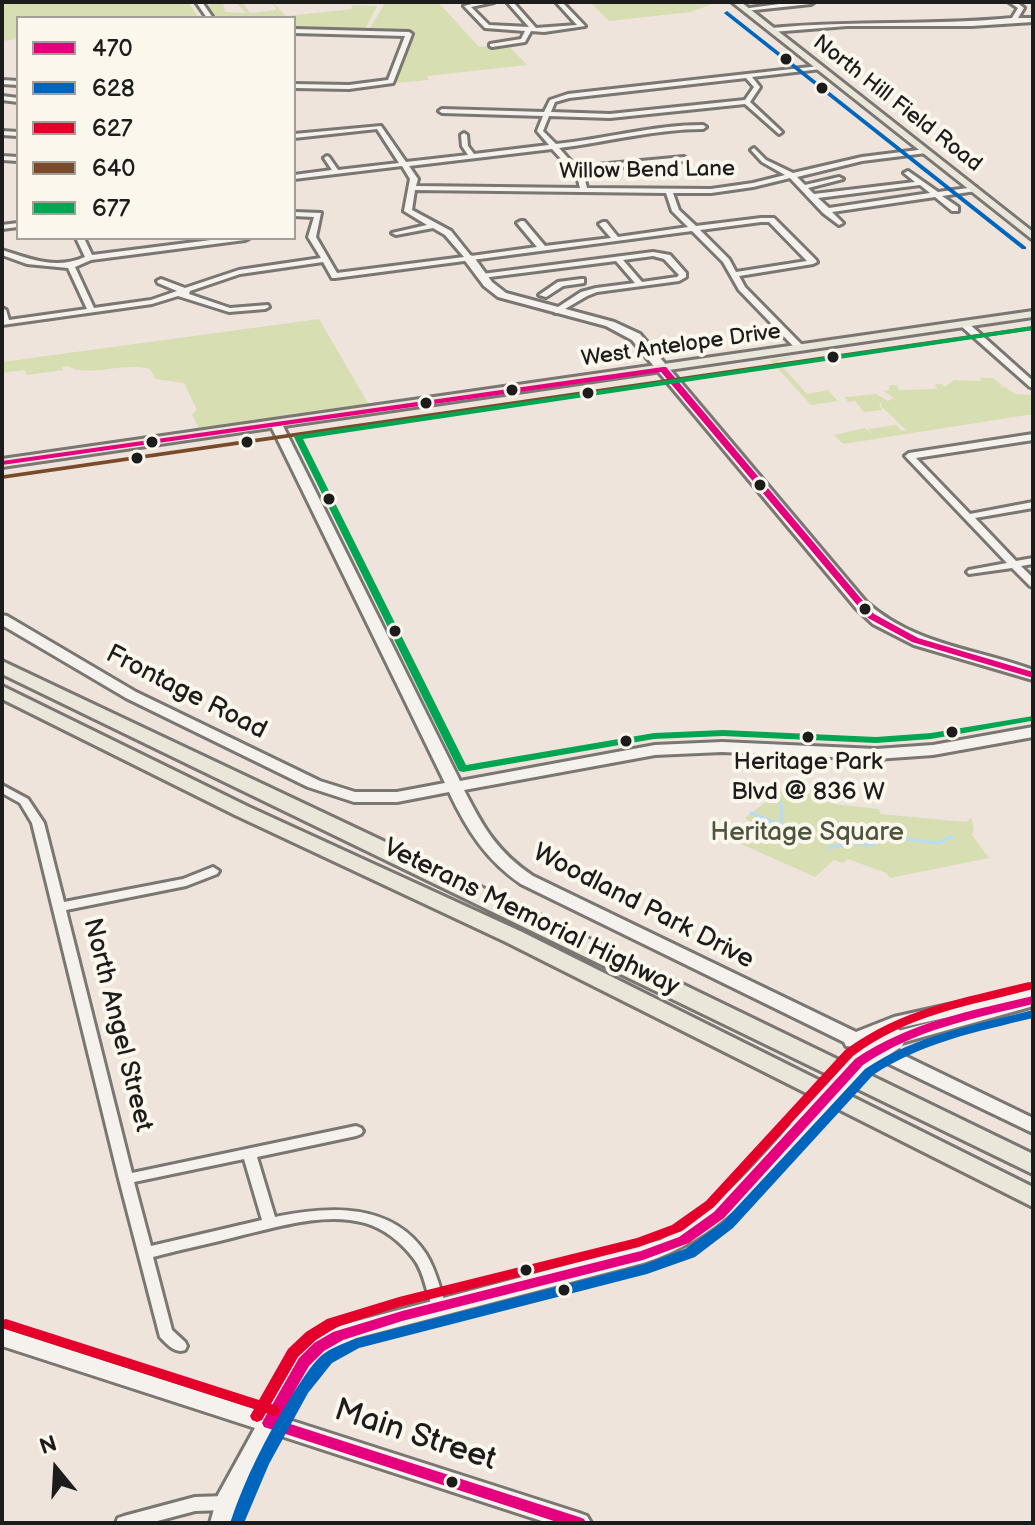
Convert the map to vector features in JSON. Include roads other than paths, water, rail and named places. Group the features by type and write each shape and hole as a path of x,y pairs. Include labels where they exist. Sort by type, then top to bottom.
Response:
{"highway":[{"path":"2,653 62,687 89,709"},
{"name":"Veterans Memorial Highway","path":"2,667 513,911 1033,1165"},
{"name":"Veterans Memorial Highway","path":"2,692 242,811 514,937 1033,1198"},
{"path":"2,703 213,804 242,811"}],"main road":[{"name":"North Hill Field Road","path":"741,5 1033,237"},
{"name":"West Antelope Drive","path":"2,463 277,426 1033,314"}],"street":[{"path":"491,2 467,6 487,27 532,30 582,26 559,2"},
{"path":"510,2 532,30"},
{"path":"741,5 811,2"},
{"path":"1012,2 1021,8 1015,18"},
{"path":"772,30 806,26 983,24 1015,18 1033,20"},
{"path":"492,45 523,41 532,30"},
{"path":"296,31 409,34 391,82 339,87 296,86"},
{"path":"584,191 575,169 540,131 552,101 568,96 819,68"},
{"path":"747,102 757,87 748,76"},
{"path":"559,87 568,96"},
{"path":"442,111 630,115 747,102 779,132"},
{"path":"296,136 379,127 414,179 408,211 453,237 494,290 510,298 610,324 630,333 871,616 915,640 1033,675"},
{"path":"296,177 553,147 677,127 703,127"},
{"path":"464,135 465,146 472,156"},
{"path":"754,150 764,161 792,176 839,223"},
{"name":"Willow Bend Lane","path":"413,188 669,192 734,189 862,159 926,151"},
{"path":"327,158 337,173"},
{"path":"575,169 684,159"},
{"path":"908,173 955,209"},
{"path":"868,177 882,188"},
{"path":"804,187 839,179"},
{"path":"507,191 509,180"},
{"path":"825,182 839,194"},
{"path":"815,196 921,183"},
{"path":"826,211 973,189"},
{"path":"669,192 673,206 735,274 742,288 800,348"},
{"path":"296,214 318,215 312,237 335,276 771,220 813,262 735,274"},
{"path":"521,223 543,249"},
{"path":"603,224 616,239"},
{"path":"396,233 432,226"},
{"path":"81,240 89,258"},
{"path":"156,240 160,249"},
{"path":"2,252 27,262 71,266 89,258 230,240"},
{"path":"482,276 660,254 683,275 679,279 584,294 558,311"},
{"path":"617,258 640,284"},
{"path":"2,310 4,322 92,311 184,293 239,272 323,260"},
{"path":"543,295 561,284 581,281 567,265"},
{"path":"71,266 92,311"},
{"path":"161,281 229,310 265,307"},
{"path":"964,324 1033,385"},
{"name":"Woodland Park Drive","path":"277,426 476,830 491,851 527,880 1033,1126"},
{"path":"1033,437 909,456 1033,584"},
{"path":"967,517 1033,505"},
{"path":"972,572 1033,561"},
{"name":"Frontage Road","path":"2,619 144,702 314,784 354,797 392,798 655,750 722,747 876,754 933,750 1033,732"},
{"name":"North Angel Street","path":"2,788 28,806 60,907 165,1333 180,1346"},
{"path":"60,907 186,882 213,871"},
{"path":"853,1041 894,1023 1033,992"},
{"path":"124,1523 195,1504 224,1513 300,1367 319,1347 356,1329 643,1255 680,1242 722,1213 859,1062 894,1039 1033,1000"},
{"path":"126,1179 356,1131"},
{"path":"249,1154 270,1223"},
{"path":"145,1253 310,1213 348,1214 378,1223 409,1243 424,1263 439,1306"},
{"name":"Main Street","path":"2,1337 579,1523"}],"waterway":[{"path":"751,813 781,825 781,803"},
{"path":"828,848 855,843 872,845 888,837 937,843 952,837"}],"place":[{"name":"Heritage Park Blvd @ 836 W","path":"808,737"}],"park label":[{"name":"Heritage Square","path":"807,833"}]}
